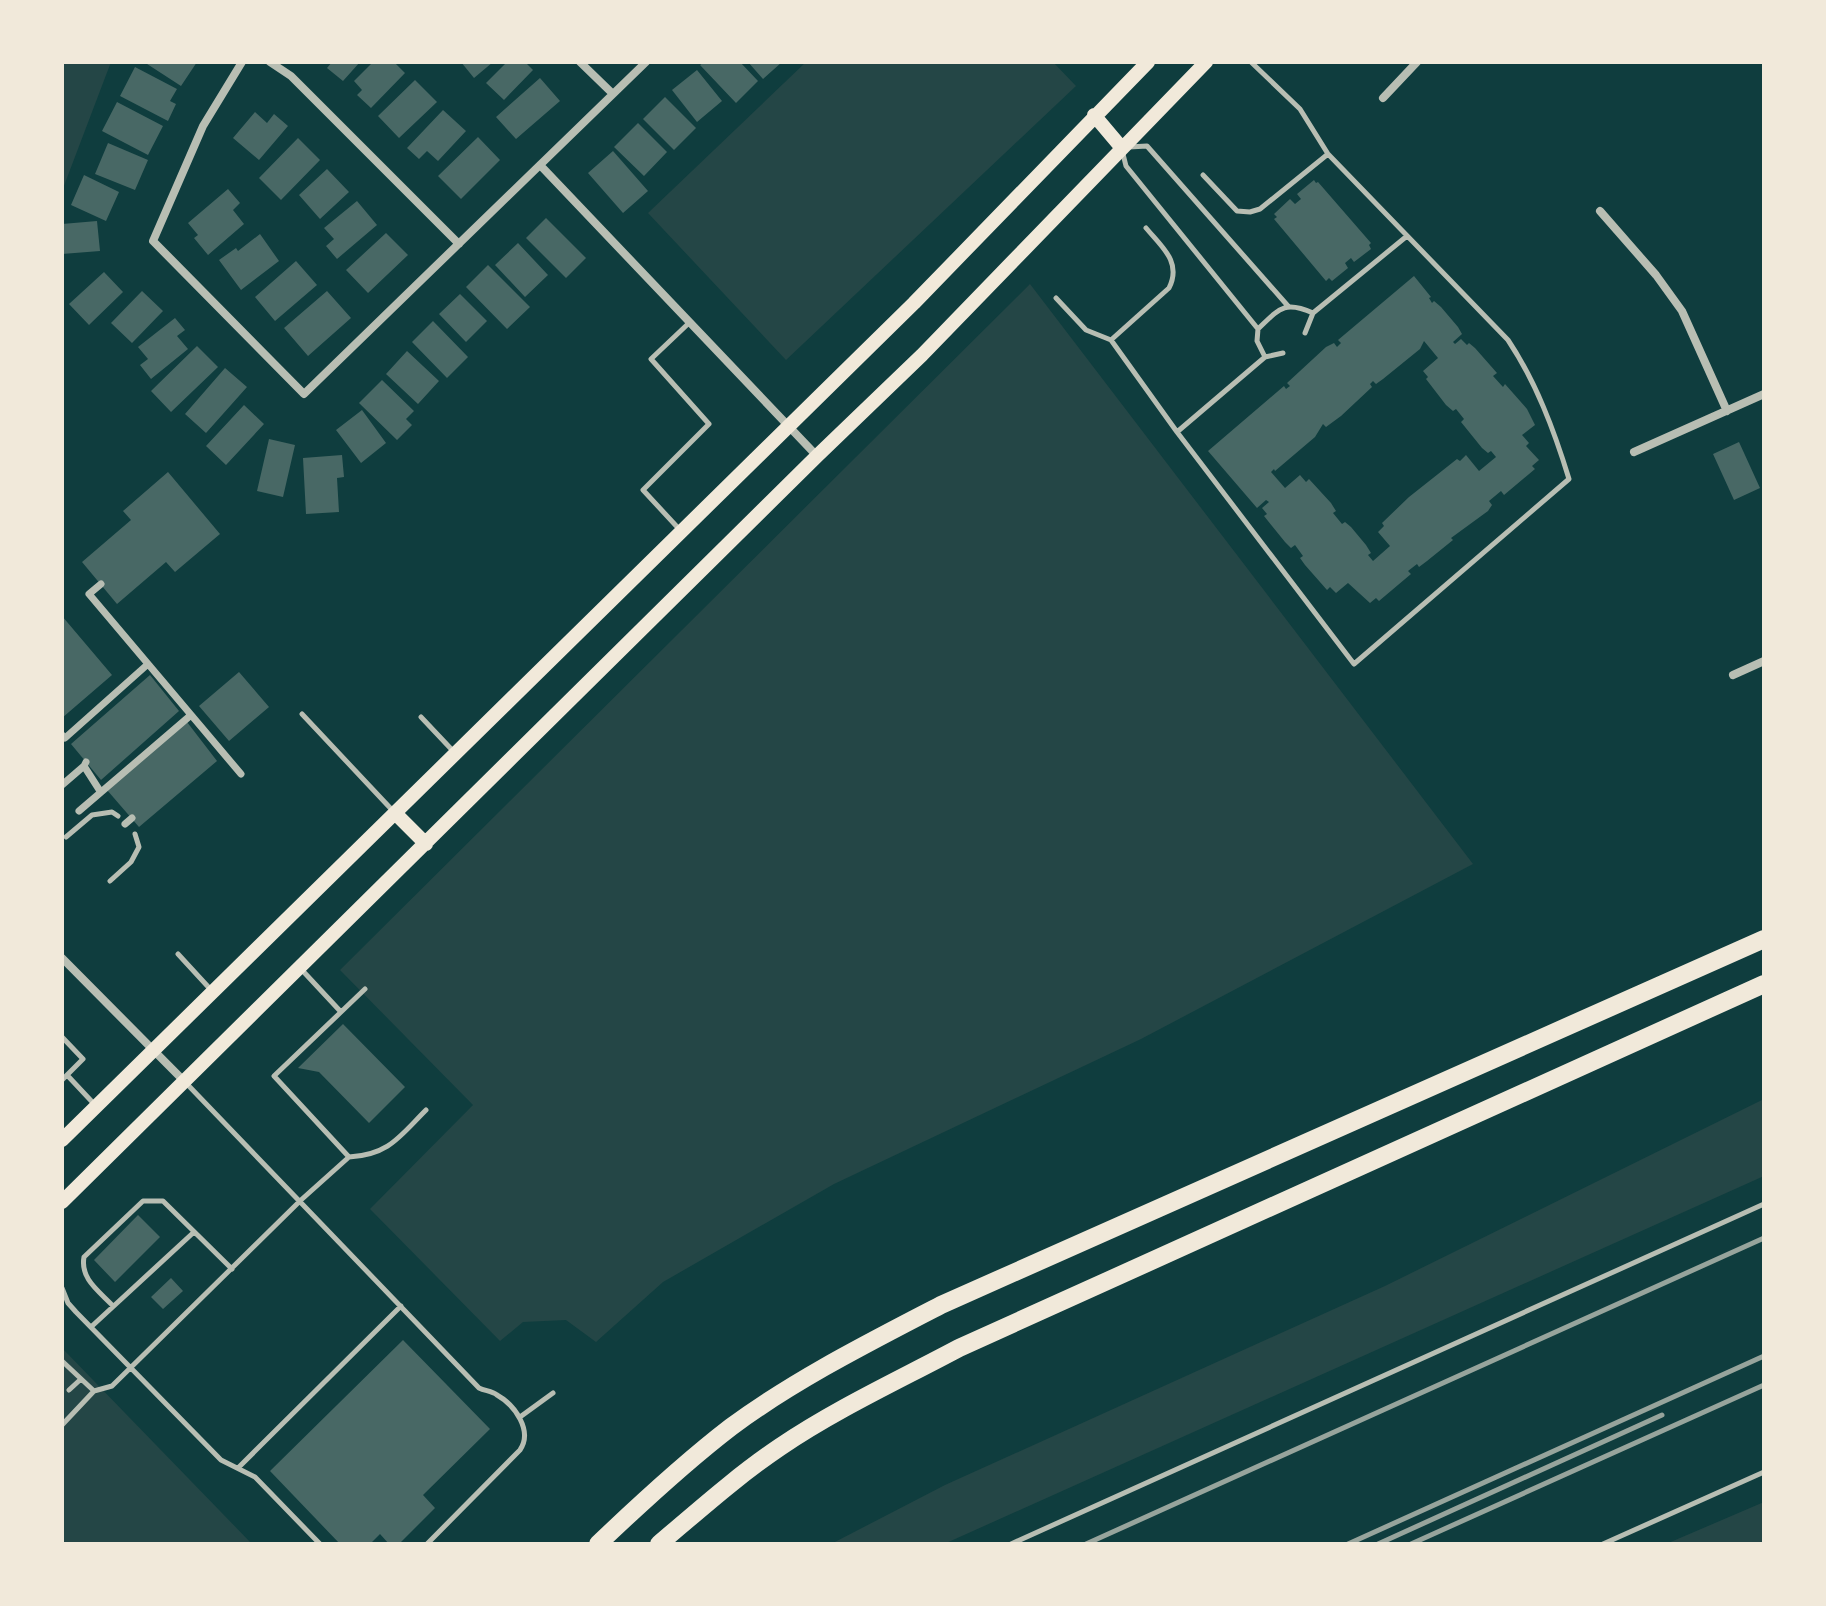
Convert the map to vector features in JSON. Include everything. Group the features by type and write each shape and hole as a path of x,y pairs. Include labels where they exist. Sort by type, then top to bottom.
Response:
{"highway":[{"path":"598,1544 650,1495 731,1427 832,1362 941,1305 1764,939"},
{"path":"659,1544 780,1447 831,1415 959,1348 1764,984"}],"main road":[{"path":"62,1140 914,303 1148,62"},
{"path":"62,1202 922,355 1206,62"},
{"path":"1094,115 1121,147"},
{"path":"395,813 426,844"}],"street":[{"path":"242,62 203,126 153,241 304,394 646,62"},
{"path":"270,62 291,76 459,244"},
{"path":"580,62 613,94"},
{"path":"1383,98 1417,62"},
{"path":"540,165 817,456"},
{"path":"1600,211 1656,275 1682,311 1727,411"},
{"path":"1634,452 1764,394"},
{"path":"101,584 89,594 241,774"},
{"path":"1733,675 1764,661"},
{"path":"62,735 65,738 148,664"},
{"path":"79,811 191,715"},
{"path":"62,785 85,764 100,791"},
{"path":"62,958 185,1082"}],"lane":[{"path":"1056,298 1086,330 1111,340 1354,664 1569,479 1540,400 1523,362 1508,340 1328,154 1300,109 1251,62"},
{"path":"1258,329 1126,166 1121,147 1147,146 1288,306"},
{"path":"1203,175 1237,211 1250,212 1260,209 1328,154"},
{"path":"1111,340 1169,288 1173,280 1172,259 1146,228"},
{"path":"1305,333 1313,313 1407,236"},
{"path":"1265,357 1257,341 1258,329 1279,309 1299,306 1313,313"},
{"path":"681,531 643,490 709,424 651,359 690,322"},
{"path":"1177,432 1265,357 1283,353"},
{"path":"302,714 395,813"},
{"path":"421,717 454,752"},
{"path":"66,837 92,815 112,812 118,816"},
{"path":"110,881 131,862 139,847 135,834"},
{"path":"178,954 212,992"},
{"path":"300,968 341,1012"},
{"path":"349,1157 274,1076 365,989"},
{"path":"62,1037 83,1059 64,1077 96,1106"},
{"path":"185,1082 479,1388 498,1395 520,1417 525,1436 520,1450 427,1544"},
{"path":"62,1425 94,1391 112,1386 301,1200 349,1157 371,1156 395,1141 426,1110"},
{"path":"113,1306 87,1279 82,1269 84,1257 143,1201 163,1201 232,1269"},
{"path":"1011,1544 1764,1204"},
{"path":"91,1327 194,1232"},
{"path":"62,1288 68,1303 221,1460 255,1477 320,1544"},
{"path":"238,1468 401,1306"},
{"path":"62,1361 94,1391"},
{"path":"69,1390 81,1379"},
{"path":"520,1417 553,1393"},
{"path":"1603,1544 1764,1472"}],"shaded area":[{"path":"62,62 111,62 62,191"},
{"path":"806,62 1053,62 1076,86 786,360 648,213"},
{"path":"1030,284 1473,864 1141,1039 834,1184 663,1282 596,1342 566,1320 523,1322 500,1341 370,1209 473,1105 340,970"},
{"path":"1764,1099 1764,1176 944,1544 831,1544 945,1485 1385,1286"},
{"path":"62,1348 252,1544 62,1544"},
{"path":"1764,1502 1764,1544 1666,1544"}],"building":[{"path":"144,62 197,62 181,86"},
{"path":"332,62 360,62 343,81 327,68"},
{"path":"373,62 394,62 405,73 371,108 357,95 362,90 354,81"},
{"path":"461,62 493,62 474,78"},
{"path":"507,62 525,62 533,70 504,100 486,83"},
{"path":"704,62 740,62 758,81 736,103 700,65"},
{"path":"748,62 782,62 763,79"},
{"path":"135,67 177,89 170,101 176,104 168,121 120,96"},
{"path":"697,70 722,101 697,122 672,90"},
{"path":"540,78 560,101 516,139 496,117"},
{"path":"415,80 437,102 399,138 378,116"},
{"path":"665,97 696,128 674,150 643,119"},
{"path":"117,102 163,126 148,155 102,131"},
{"path":"443,110 466,131 438,161 427,151 419,159 407,148"},
{"path":"255,112 267,123 274,114 288,126 259,160 233,138"},
{"path":"638,123 667,152 644,176 614,147"},
{"path":"478,137 500,160 461,199 438,176"},
{"path":"298,138 320,160 281,200 259,178"},
{"path":"108,143 148,160 135,190 95,174"},
{"path":"613,151 648,191 623,213 588,173"},
{"path":"327,169 349,192 320,219 299,195"},
{"path":"84,175 119,192 106,221 71,205"},
{"path":"1314,180 1371,243 1371,249 1354,262 1351,258 1345,263 1348,268 1332,281 1329,278 1326,281 1274,219 1277,217 1274,214 1290,199 1295,204 1301,199 1297,194"},
{"path":"228,189 240,203 233,210 244,224 208,255 194,238 198,235 188,223"},
{"path":"357,201 377,225 337,259 326,246 334,239 324,228"},
{"path":"546,218 586,258 566,278 526,238"},
{"path":"97,221 100,251 62,254 62,224"},
{"path":"386,233 408,255 368,293 346,270"},
{"path":"260,234 279,261 241,290 219,260 236,248 238,251"},
{"path":"518,243 548,275 525,297 495,265"},
{"path":"296,261 317,285 275,321 255,297"},
{"path":"488,265 530,307 507,329 466,287"},
{"path":"104,272 123,292 89,325 69,304"},
{"path":"1414,276 1431,297 1432,303 1434,301 1441,307 1458,327 1462,334 1453,342 1455,344 1461,339 1475,348 1497,373 1493,376 1503,387 1505,384 1527,409 1535,425 1522,435 1529,443 1526,446 1539,460 1532,466 1535,469 1504,495 1501,491 1489,501 1492,505 1488,511 1419,567 1417,564 1408,571 1411,574 1379,601 1376,598 1370,603 1348,583 1336,593 1330,587 1327,590 1300,558 1303,556 1295,545 1291,548 1264,516 1267,514 1262,508 1269,502 1266,500 1257,508 1208,451 1284,386 1286,389 1290,386 1287,383 1326,347 1334,343 1337,347 1341,343 1338,340","holes":["1424,341 1438,358 1423,371 1428,377 1426,379 1446,405 1453,411 1456,409 1464,419 1461,422 1482,448 1496,457 1479,471 1466,455 1460,461 1457,459 1409,497 1382,523 1384,526 1378,532 1390,546 1373,561 1366,545 1351,527 1345,522 1342,524 1333,513 1336,511 1331,503 1309,479 1306,482 1300,475 1285,488 1271,472 1315,437 1323,424 1326,427 1341,416 1372,387 1370,384 1373,381 1376,384 1420,349"]},
{"path":"142,291 163,311 132,343 111,323"},
{"path":"327,291 351,318 308,356 284,328"},
{"path":"460,294 487,321 466,342 439,314"},
{"path":"175,318 185,330 177,336 188,349 151,379 140,365 148,359 138,347"},
{"path":"433,321 468,357 447,378 412,342"},
{"path":"197,346 218,367 171,412 151,391"},
{"path":"407,351 439,381 418,404 386,374"},
{"path":"225,368 247,387 206,433 185,414"},
{"path":"382,380 414,411 406,419 412,425 397,440 359,403"},
{"path":"244,405 264,424 226,465 206,446"},
{"path":"362,410 386,443 361,463 336,430"},
{"path":"269,439 295,445 283,497 257,491"},
{"path":"1739,442 1760,488 1734,500 1713,454"},
{"path":"342,455 344,477 337,478 339,512 306,514 303,458"},
{"path":"168,472 220,534 175,572 166,562 117,604 82,562 131,520 123,511"},
{"path":"62,616 112,675 62,718"},
{"path":"239,672 269,707 229,741 199,706"},
{"path":"150,675 179,711 101,780 71,744"},
{"path":"187,722 217,761 139,827 107,790"},
{"path":"343,1024 405,1087 369,1123 319,1072 298,1068"},
{"path":"138,1215 160,1237 115,1282 94,1260"},
{"path":"171,1278 183,1291 163,1309 151,1297"},
{"path":"403,1340 490,1429 423,1495 435,1508 399,1544 389,1544 380,1534 370,1544 340,1544 270,1471"}],"railway":[{"path":"1086,1544 1764,1238"},
{"path":"1348,1544 1764,1356"},
{"path":"1411,1544 1764,1385"},
{"path":"1378,1544 1662,1415"}]}
